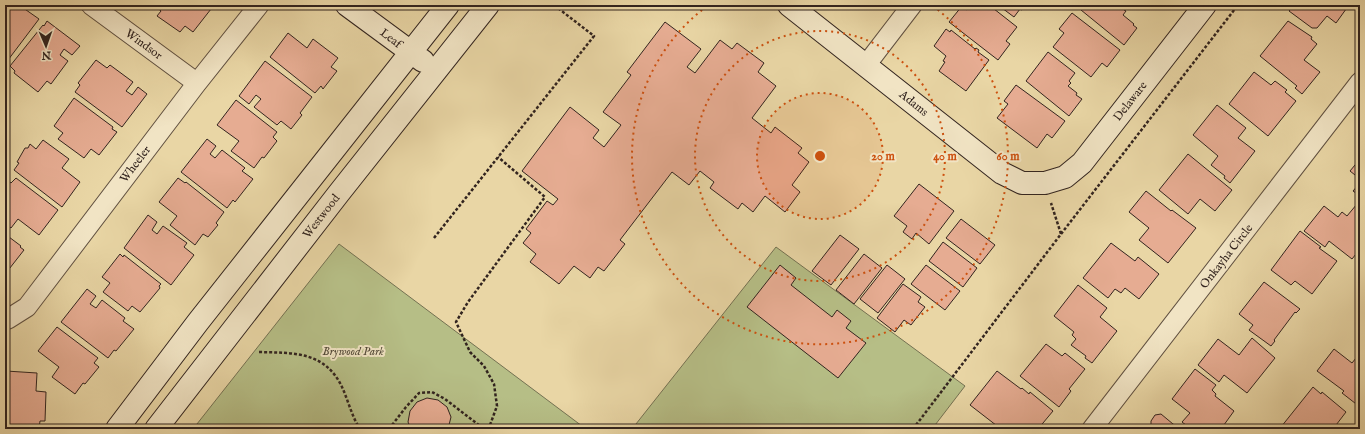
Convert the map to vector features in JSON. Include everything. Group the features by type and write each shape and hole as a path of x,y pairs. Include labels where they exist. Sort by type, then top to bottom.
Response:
{"street":[{"name":"Windsor","path":"91,5 197,82"},
{"name":"Wheeler","path":"7,318 27,308 197,82 259,5"},
{"name":"Leaf","path":"347,5 435,70"},
{"path":"117,429 202,316 448,5"},
{"name":"Westwood","path":"156,429 435,70 488,5"},
{"name":"Adams","path":"789,5 1002,173 1022,182 1045,184"},
{"path":"866,65 912,5"},
{"name":"Delaware","path":"1045,184 1065,177 1082,163 1205,5"},
{"name":"Onkayha Circle","path":"1092,429 1360,82"}],"path":[{"path":"434,238 594,36 554,5"},
{"path":"913,429 1238,5"},
{"path":"389,429 419,393 432,392 445,399 486,429 490,425 497,406 494,384 484,366 470,352 456,322 468,302 545,197 498,157"},
{"path":"1045,184 1061,234"},
{"path":"259,352 295,353 313,358 333,371 341,385 360,429"}],"green space":[{"name":"Brywood Park","path":"339,244 586,429 193,429"},
{"path":"776,247 965,386 932,429 632,429"}],"building":[{"path":"11,5 19,5 39,19 5,64 5,14"},
{"path":"154,5 207,5 211,9 193,32 185,26 180,32 157,16 161,11"},
{"path":"971,5 989,5 1017,27 1006,41 1010,44 998,60 949,22 962,6 967,10"},
{"path":"998,5 1026,5 1022,10 1020,9 1014,17"},
{"path":"1084,5 1128,5 1124,10 1126,11 1123,15 1137,28 1124,45 1081,10"},
{"path":"1294,5 1349,5 1336,23 1327,16 1317,28 1312,28 1289,11"},
{"path":"1072,13 1120,50 1107,67 1102,63 1091,77 1053,47 1064,33 1059,29"},
{"path":"47,21 80,46 72,55 64,49 60,55 68,61 51,84 47,81 38,92 14,73 15,71 10,66"},
{"path":"1288,21 1312,37 1311,39 1317,44 1304,60 1320,72 1302,94 1295,88 1297,86 1260,56"},
{"path":"665,22 701,49 687,67 695,73 720,40 732,49 737,43 764,63 758,72 776,86 752,118 771,133 775,127 802,148 798,153 809,162 792,185 800,192 785,212 765,196 753,212 742,203 738,209 710,188 714,182 700,171 689,185 672,172 620,240 625,244 604,271 598,267 590,278 574,266 559,284 530,262 536,254 523,243 531,233 526,229 547,201 553,205 558,199 522,171 570,107 599,130 593,138 604,147 621,125 603,112 631,75 627,72"},
{"path":"946,29 950,32 951,30 975,49 976,48 979,50 978,52 989,60 966,91 939,71 945,62 943,61 946,56 934,46"},
{"path":"288,33 307,48 313,39 338,58 331,67 337,71 323,89 321,86 315,93 270,57"},
{"path":"1048,52 1075,73 1069,81 1071,83 1068,86 1082,99 1069,116 1026,81"},
{"path":"96,60 107,68 110,65 133,82 126,91 132,95 138,87 147,94 122,127 75,92 80,85 78,83"},
{"path":"265,61 312,97 300,113 302,115 291,129 281,121 277,125 254,107 261,99 256,95 249,104 239,96"},
{"path":"1254,72 1271,85 1275,81 1287,90 1285,92 1296,101 1268,136 1229,104"},
{"path":"1016,85 1065,121 1052,138 1047,134 1037,148 997,118 1008,104 1004,101"},
{"path":"74,98 113,127 112,129 117,132 99,155 91,149 84,158 58,139 63,133 54,126"},
{"path":"236,100 277,132 273,137 277,141 254,168 231,151 239,141 217,125"},
{"path":"1217,105 1246,128 1238,138 1255,151 1230,183 1224,178 1225,176 1211,165 1218,156 1193,135"},
{"path":"207,139 216,146 210,154 215,158 222,150 245,168 242,171 253,179 235,202 233,200 227,208 181,172"},
{"path":"43,140 69,159 62,168 80,182 62,207 14,170 19,163 17,162 25,148 28,148 30,144 36,149"},
{"path":"1188,154 1232,190 1215,211 1200,199 1188,214 1159,190"},
{"path":"1360,159 1360,179 1350,171"},
{"path":"16,178 58,210 39,235 18,219 11,228 7,225 5,226 5,183 7,180 11,183"},
{"path":"178,178 185,183 186,182 224,212 216,223 218,225 208,237 203,234 195,245 170,225 177,216 159,202"},
{"path":"1360,183 1360,196 1353,191"},
{"path":"919,184 954,211 929,244 916,233 912,239 903,232 907,226 894,216"},
{"path":"1146,191 1171,211 1172,210 1196,228 1168,263 1139,240 1149,228 1129,212"},
{"path":"1357,204 1360,207 1360,249 1352,259 1329,241 1325,247 1304,231 1324,206 1338,217 1342,212 1347,216"},
{"path":"148,215 157,222 152,230 157,234 163,226 187,243 184,247 194,255 171,285 124,248"},
{"path":"961,219 995,245 980,264 946,238"},
{"path":"1300,231 1321,247 1319,248 1337,261 1312,294 1295,281 1291,285 1271,270"},
{"path":"5,234 24,250 6,273 5,272"},
{"path":"840,235 859,249 831,285 812,271"},
{"path":"943,242 977,268 963,287 929,261"},
{"path":"1111,243 1135,261 1138,257 1159,274 1139,299 1125,288 1121,293 1115,289 1108,298 1083,278"},
{"path":"120,254 123,257 124,255 161,284 159,286 160,288 140,312 132,306 128,311 103,292 110,283 102,277"},
{"path":"864,254 882,268 854,304 836,290"},
{"path":"780,265 796,278 791,285 832,317 837,310 851,321 846,328 866,343 838,378 747,307"},
{"path":"887,265 905,279 878,313 860,299"},
{"path":"926,265 960,291 945,310 911,284"},
{"path":"1264,282 1300,309 1296,313 1295,312 1271,346 1249,330 1253,325 1239,314"},
{"path":"903,284 921,297 918,302 925,307 911,325 904,320 895,332 877,318"},
{"path":"1078,285 1107,308 1100,317 1117,331 1092,363 1085,358 1086,356 1071,345 1076,339 1072,335 1074,332 1054,316"},
{"path":"87,289 96,296 90,304 96,308 102,300 125,318 123,321 134,329 116,351 114,350 108,358 61,322"},
{"path":"57,327 98,358 94,363 99,367 85,384 83,383 75,394 52,377 59,367 38,351"},
{"path":"1252,338 1275,358 1247,393 1224,375 1219,382 1198,365 1218,339 1239,355"},
{"path":"1046,344 1062,356 1065,353 1085,369 1069,389 1071,391 1059,407 1020,376"},
{"path":"1334,349 1352,363 1360,353 1360,407 1342,393 1344,391 1317,371"},
{"path":"1195,369 1216,385 1212,390 1216,394 1215,396 1234,411 1221,429 1191,429 1182,422 1190,413 1172,399"},
{"path":"6,371 37,373 36,391 46,392 45,421 40,421 39,429 5,429"},
{"path":"997,371 1021,389 1022,388 1029,394 1030,392 1053,411 1038,429 1001,429 970,405"},
{"path":"1313,387 1321,394 1322,392 1346,412 1333,429 1284,429 1281,427"},
{"path":"427,398 438,400 447,407 451,417 448,429 411,429 408,422 410,411 417,402"},
{"path":"1161,414 1181,429 1155,429 1151,426 1151,421 1155,415"}]}
